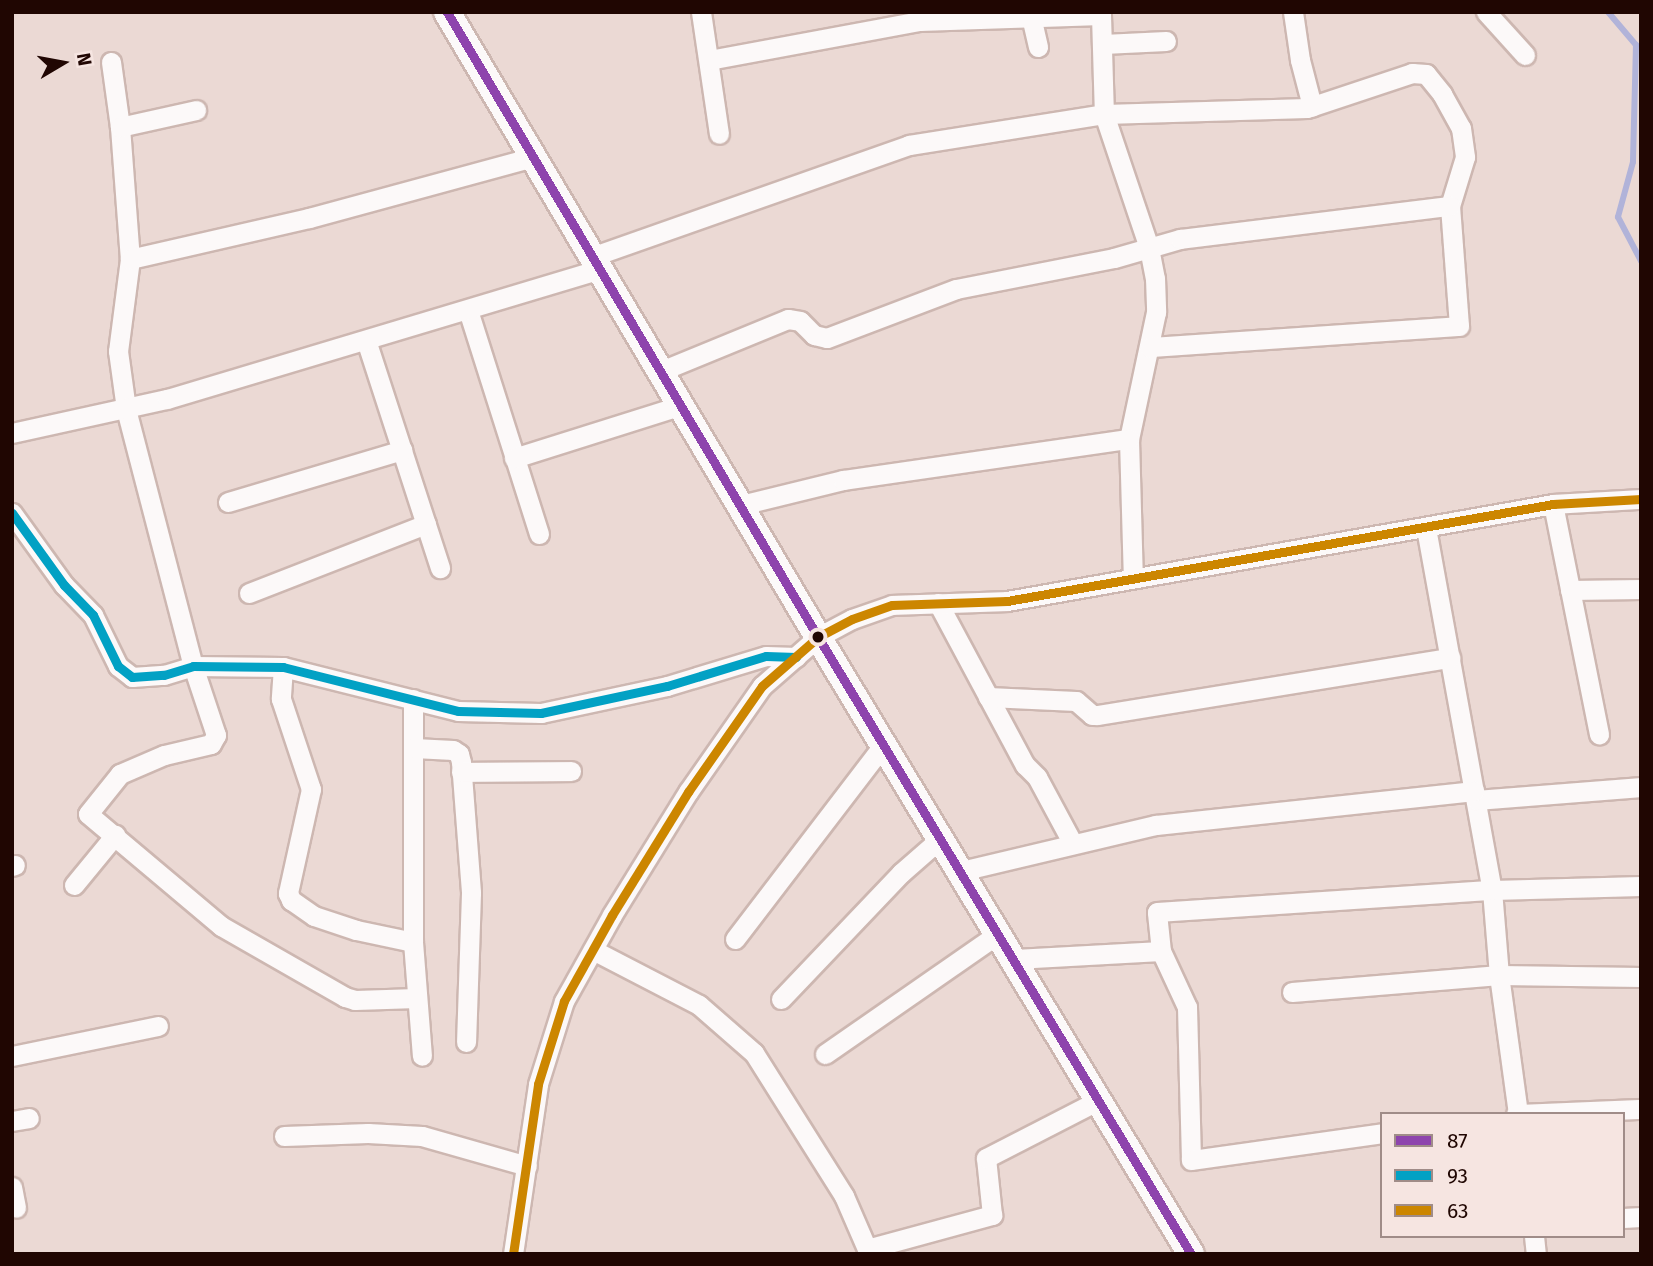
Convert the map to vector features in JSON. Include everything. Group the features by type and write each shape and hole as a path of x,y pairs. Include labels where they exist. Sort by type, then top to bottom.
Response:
{"street":[{"path":"447,12 818,637 1191,1254"},
{"path":"701,12 719,134"},
{"path":"1293,12 1300,60 1312,106"},
{"path":"1486,12 1525,55"},
{"path":"709,60 919,22 1101,14 1104,114 1149,248 1155,278 1156,312 1129,439 1133,578"},
{"path":"1031,15 1038,47"},
{"path":"1103,44 1166,41"},
{"path":"111,62 120,127 130,259 118,351 126,409 193,666 216,735 211,744 164,755 120,774 88,814 220,926 363,1000 417,998"},
{"path":"12,433 126,409 468,310 909,145 1104,114 1312,106 1412,72 1426,74 1442,94 1461,128 1465,157 1450,206 1459,327 1150,347"},
{"path":"120,127 196,110"},
{"path":"130,259 309,218 534,157"},
{"path":"662,371 789,319 800,321 814,334 827,338 956,289 1114,258 1180,239 1450,206"},
{"path":"468,310 539,534"},
{"path":"366,340 440,568"},
{"path":"514,458 682,405"},
{"path":"741,505 843,480 1129,439"},
{"path":"228,502 402,450"},
{"path":"513,1254 538,1084 564,1002 703,771 762,686 818,637 852,619 892,605 1007,601 1553,504 1641,499"},
{"path":"1553,504 1599,734"},
{"path":"12,513 64,585 93,615 117,666 132,677 164,675 193,666 283,667 458,710 541,713 667,686 766,656 796,657"},
{"path":"249,593 426,524"},
{"path":"1426,528 1492,890 1499,975 1517,1112"},
{"path":"1570,590 1641,589"},
{"path":"938,603 1072,842"},
{"path":"988,696 1076,701 1092,715 1097,715 1450,658"},
{"path":"283,667 281,699 311,789 288,887 291,900 314,916 356,930 413,942"},
{"path":"413,699 413,942 422,1056"},
{"path":"735,939 884,744"},
{"path":"414,748 453,750 459,754 471,893 466,1042"},
{"path":"461,772 571,771"},
{"path":"961,871 1072,842 1156,825 1475,796 1641,787"},
{"path":"74,885 115,835"},
{"path":"781,999 901,873 941,838"},
{"path":"1380,1133 1191,1160 1187,1007 1161,951 1157,912 1492,890 1641,886"},
{"path":"825,1054 999,933"},
{"path":"593,950 699,1005 754,1053 844,1196 867,1249 992,1215 986,1158 1099,1100"},
{"path":"1015,959 1161,951"},
{"path":"1292,992 1499,975 1641,977"},
{"path":"12,1056 158,1026"},
{"path":"1548,1112 1641,1109"},
{"path":"284,1136 368,1133 422,1136 527,1166"},
{"path":"12,1186 16,1208"}],"waterway":[{"path":"1608,12 1636,45 1633,162 1618,217 1641,261"}],"transit line":[{"name":"87","path":"447,12 818,637 1191,1254"},
{"name":"63","path":"513,1254 538,1084 564,1001 612,915 688,792 762,686 818,637 852,619 892,605 1007,601 1553,504 1641,499"},
{"name":"93","path":"12,513 64,585 93,615 118,666 132,677 164,675 193,666 283,667 458,711 541,713 667,686 766,656 796,657"}]}
